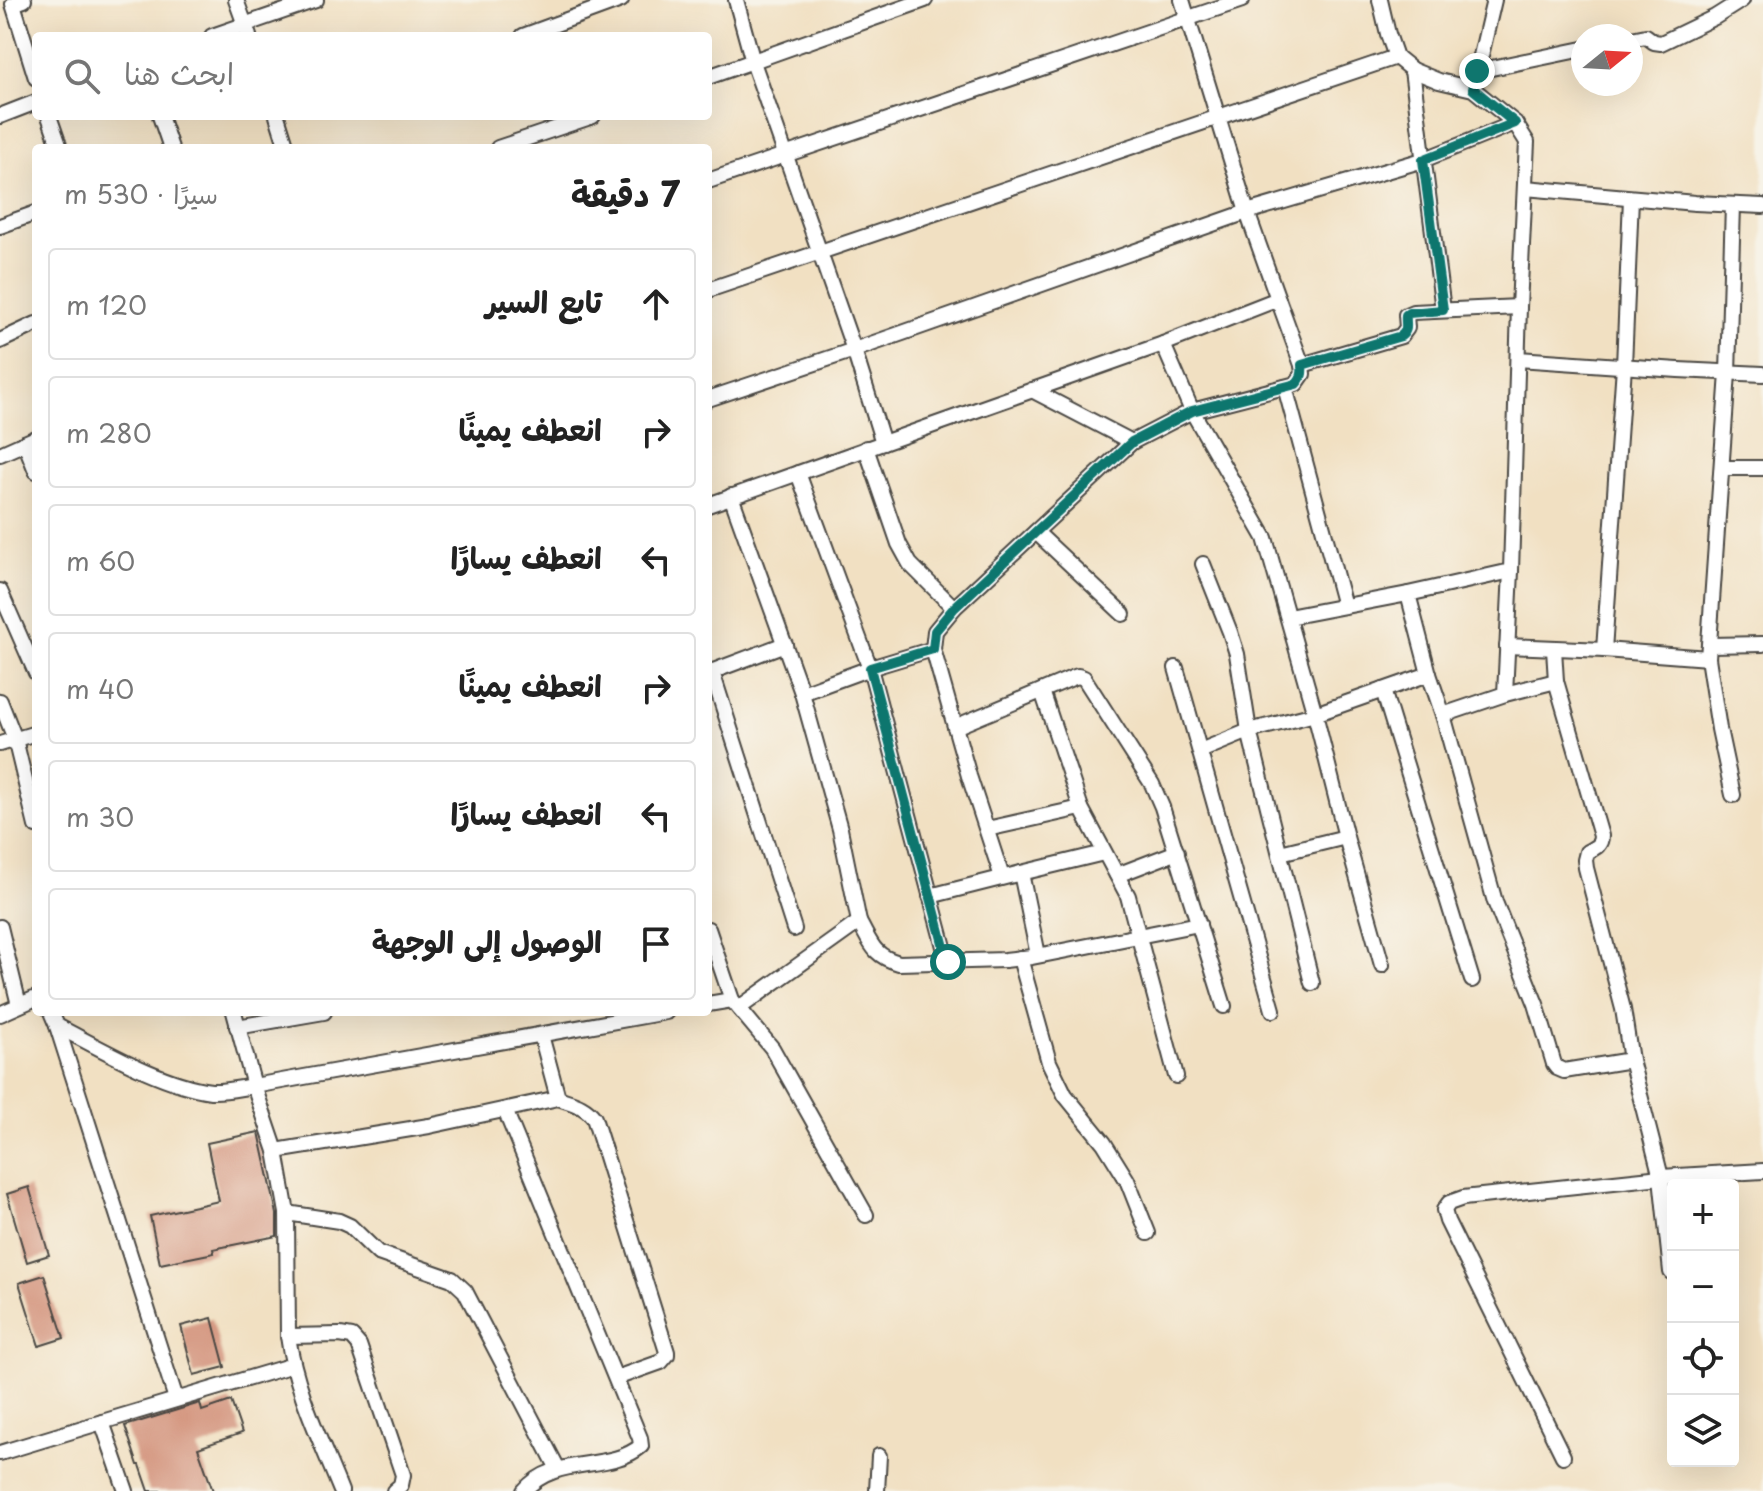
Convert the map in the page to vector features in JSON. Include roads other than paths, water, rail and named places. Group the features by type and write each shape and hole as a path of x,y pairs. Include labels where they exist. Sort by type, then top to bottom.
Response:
{"street":[{"path":"236,0 247,30 316,0"},
{"path":"534,32 621,0"},
{"path":"736,0 753,62 854,350 883,443"},
{"path":"712,76 925,0"},
{"path":"1002,877 933,649 935,631 954,608 1132,442 1192,411 1296,384 1301,379 1302,365 1247,212 1182,0"},
{"path":"712,180 1242,0"},
{"path":"1380,0 1396,57 1412,70 1439,81 1473,89 1515,123 1527,142 1505,694"},
{"path":"1473,89 1494,0"},
{"path":"1643,37 1661,43 1742,0"},
{"path":"13,4 32,65"},
{"path":"1477,71 1571,51"},
{"path":"712,289 1396,57"},
{"path":"1412,70 1443,310"},
{"path":"0,116 32,104"},
{"path":"50,120 59,144"},
{"path":"161,120 170,144"},
{"path":"280,120 286,144"},
{"path":"510,144 581,120"},
{"path":"712,398 1247,212 1423,160 1515,123"},
{"path":"1525,188 1763,206"},
{"path":"1604,650 1624,366 1631,198"},
{"path":"1733,205 1728,373 1709,651 1719,729 1733,795"},
{"path":"0,226 32,214"},
{"path":"712,503 1163,344 1278,299"},
{"path":"1302,365 1401,336 1407,328 1406,315 1409,313 1519,307"},
{"path":"0,341 32,326"},
{"path":"1163,344 1192,411 1265,538 1382,965"},
{"path":"1518,359 1763,374"},
{"path":"1285,387 1344,606"},
{"path":"1032,390 1132,442"},
{"path":"0,454 30,440"},
{"path":"866,448 899,544 910,564 954,608"},
{"path":"1722,468 1763,468"},
{"path":"798,473 870,668 948,962"},
{"path":"731,496 802,693 840,829 859,922 876,952 886,960 899,963 1020,958 1199,924"},
{"path":"1036,532 1123,614"},
{"path":"1203,564 1237,654 1249,731 1312,983"},
{"path":"1288,617 1511,571"},
{"path":"0,591 6,616 32,665"},
{"path":"1408,594 1495,902 1536,1004 1554,1064 1564,1071 1631,1060"},
{"path":"712,671 785,644"},
{"path":"1507,646 1709,651 1763,644"},
{"path":"802,693 933,649"},
{"path":"1554,649 1556,681 1601,836 1598,846 1587,852 1586,868 1623,1009 1631,1060 1661,1177 1669,1251"},
{"path":"1176,668 1273,1010"},
{"path":"1200,751 1249,731 1315,714 1429,674"},
{"path":"955,727 1078,676 1084,678 1152,784 1162,807 1224,1006"},
{"path":"712,678 794,929"},
{"path":"1443,715 1556,681"},
{"path":"1383,690 1472,980"},
{"path":"1042,691 1081,808 1128,896 1176,1076"},
{"path":"0,701 15,739 32,809"},
{"path":"0,744 32,734"},
{"path":"987,829 1081,808"},
{"path":"1280,853 1346,837"},
{"path":"1117,875 1177,852"},
{"path":"930,896 1104,853"},
{"path":"1021,873 1038,955"},
{"path":"712,1004 735,1004 859,922"},
{"path":"0,927 19,1005"},
{"path":"712,940 735,1004 777,1057 866,1215"},
{"path":"1020,958 1049,1062 1065,1095 1104,1143 1127,1180 1148,1233"},
{"path":"0,1014 32,1000"},
{"path":"278,1016 236,1019 276,1151 287,1213 288,1336 293,1365 341,1491"},
{"path":"569,1016 573,1029"},
{"path":"54,1019 124,1060 182,1084 213,1091 644,1016"},
{"path":"54,1019 176,1399"},
{"path":"541,1035 558,1098"},
{"path":"276,1151 429,1126 558,1098 583,1106 594,1118 667,1352 661,1362 616,1378"},
{"path":"505,1110 641,1446 627,1456 558,1469 524,1491"},
{"path":"1563,1456 1444,1210 1449,1203 1463,1198 1661,1177 1763,1171"},
{"path":"287,1213 339,1221 350,1226 378,1253 452,1279 465,1291 558,1469"},
{"path":"288,1336 340,1335 352,1337 359,1345 403,1475 401,1485 394,1491"},
{"path":"0,1453 293,1365"},
{"path":"102,1422 126,1491"},
{"path":"877,1491 879,1456"}]}
